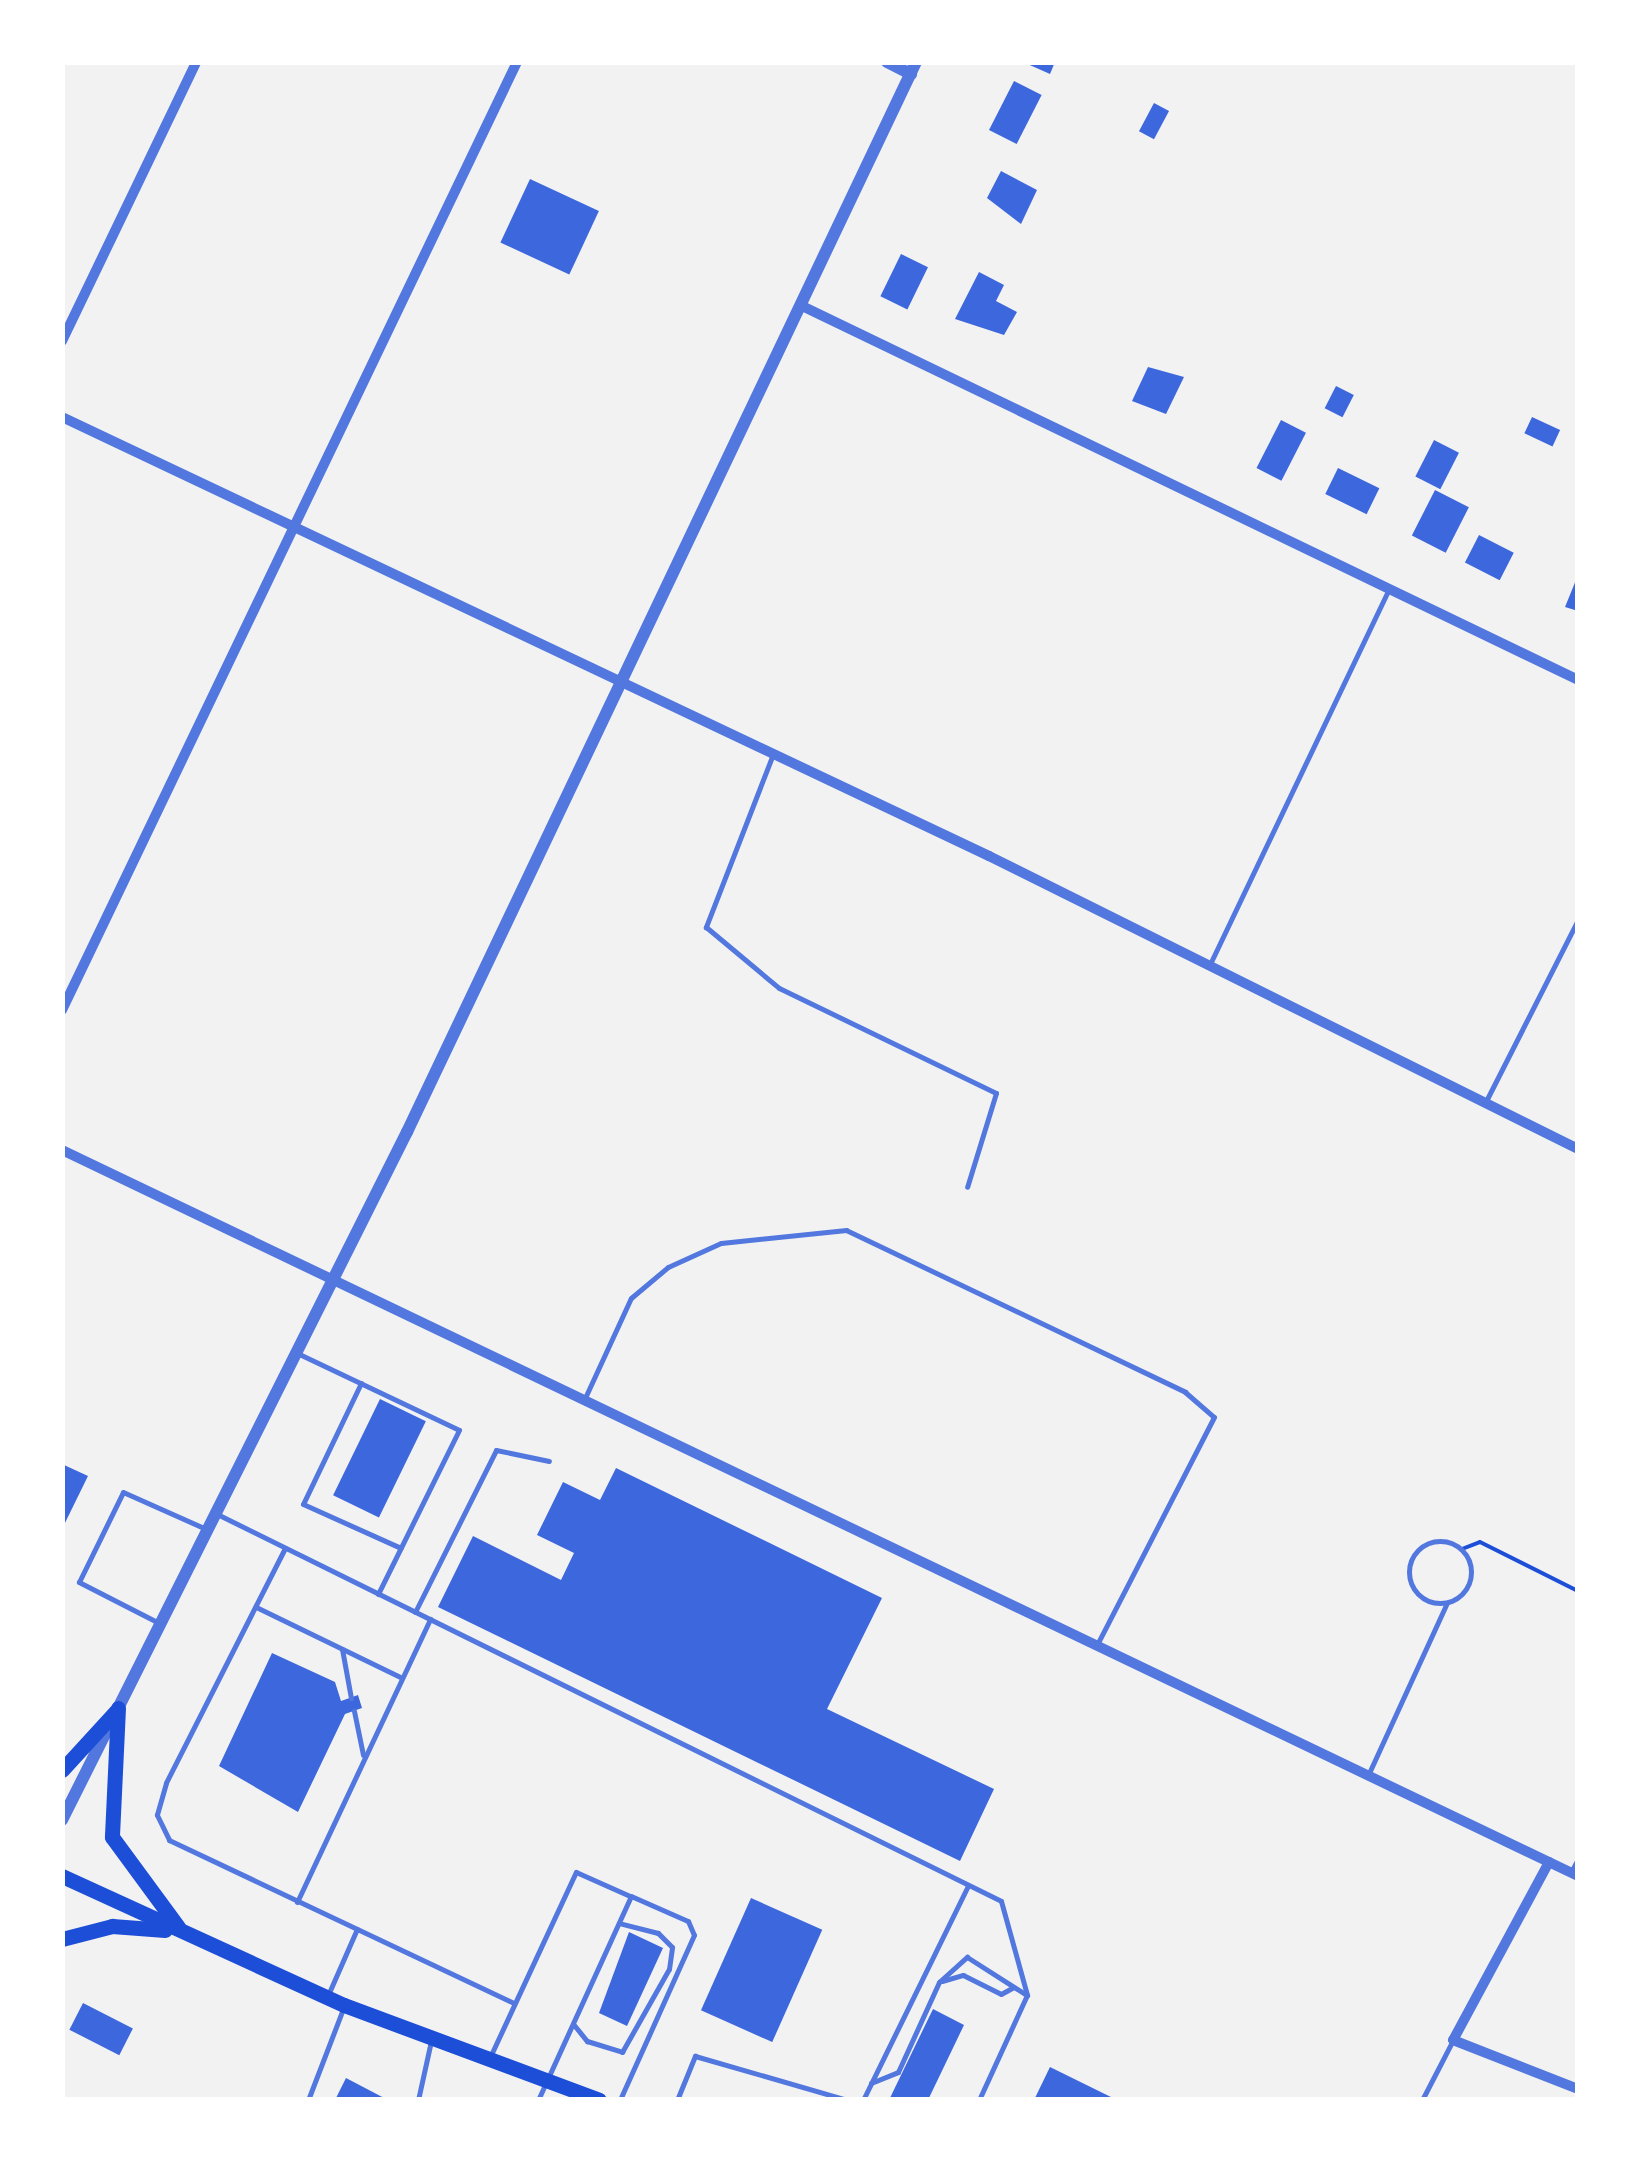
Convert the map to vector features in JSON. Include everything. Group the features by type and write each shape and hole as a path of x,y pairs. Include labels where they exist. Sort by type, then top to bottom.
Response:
{"main road":[{"path":"62,1770 118,1708"},
{"path":"118,1708 112,1837 127,1868 184,1933"},
{"path":"62,1876 344,2005 599,2100"},
{"path":"62,1939 112,1926 184,1933"}],"street":[{"path":"62,341 196,62"},
{"path":"62,1010 517,62"},
{"path":"62,1820 330,1281 913,68 888,62"},
{"path":"800,305 1388,592 1578,680"},
{"path":"62,417 293,532 773,754 1578,1149"},
{"path":"62,1150 1574,1874"},
{"path":"1550,1862 1453,2040 1578,2089"}],"lane":[{"path":"1209,967 1388,592"},
{"path":"773,754 706,927 779,988 996,1093 967,1187"},
{"path":"1484,1104 1578,920"},
{"path":"584,1403 631,1298 668,1266 721,1242 846,1230 1186,1392 1214,1417 1096,1648"},
{"path":"295,1352 459,1430 378,1594"},
{"path":"362,1384 303,1504 400,1548"},
{"path":"415,1612 496,1450 549,1461"},
{"path":"160,1623 80,1582 123,1492 207,1529"},
{"path":"215,1513 1000,1902 1027,1995 979,2100"},
{"path":"1368,1776 1446,1603 1472,1574 1462,1549 1432,1542 1410,1564 1417,1594 1446,1603"},
{"path":"285,1548 158,1815 169,1840 512,2002"},
{"path":"256,1607 402,1678"},
{"path":"297,1902 430,1620"},
{"path":"342,1649 351,1698"},
{"path":"354,1711 364,1758"},
{"path":"1574,1874 1578,1859"},
{"path":"489,2060 512,2002 576,1872 688,1921 694,1935 620,2100"},
{"path":"863,2100 968,1886"},
{"path":"538,2100 631,1896"},
{"path":"574,2025 587,2041 622,2052 670,1969 672,1947 620,1923"},
{"path":"326,1997 357,1929"},
{"path":"872,2082 898,2072 939,1982 967,1957 1027,1995"},
{"path":"939,1982 963,1975 1001,1994 1012,1988"},
{"path":"308,2100 344,2005"},
{"path":"418,2100 432,2038"},
{"path":"1422,2100 1453,2040"},
{"path":"677,2100 695,2056 827,2098 847,2100"}],"path":[{"path":"1462,1549 1480,1542 1578,1591"}],"building":[{"path":"1023,62 1055,62 1050,74"},
{"path":"1014,81 1042,95 1017,144 989,130"},
{"path":"1154,103 1169,111 1154,139 1139,131"},
{"path":"1001,171 1037,190 1021,224 987,198"},
{"path":"530,179 599,211 569,275 500,242"},
{"path":"901,254 928,267 907,309 880,296"},
{"path":"979,272 1004,285 996,301 1017,312 1004,335 955,319"},
{"path":"1148,367 1184,377 1166,414 1132,401"},
{"path":"1336,386 1354,395 1342,417 1325,408"},
{"path":"1532,417 1560,430 1552,446 1524,433"},
{"path":"1281,420 1306,433 1281,481 1256,468"},
{"path":"1434,440 1459,453 1440,489 1415,477"},
{"path":"1338,468 1379,488 1367,514 1325,494"},
{"path":"1435,490 1469,507 1446,553 1412,535"},
{"path":"1479,535 1514,553 1500,580 1465,563"},
{"path":"1578,575 1578,611 1565,607"},
{"path":"380,1399 426,1421 379,1518 333,1495"},
{"path":"62,1464 88,1476 62,1529"},
{"path":"616,1468 882,1598 827,1709 994,1789 960,1861 438,1607 473,1536 561,1580 574,1553 537,1535 563,1482 600,1500"},
{"path":"272,1653 335,1682 341,1701 358,1695 362,1708 345,1714 298,1812 219,1766"},
{"path":"751,1898 822,1930 772,2042 701,2010"},
{"path":"629,1932 663,1948 627,2026 599,2013"},
{"path":"83,2003 133,2028 119,2055 69,2030"},
{"path":"933,2009 964,2025 928,2100 889,2100"},
{"path":"1050,2067 1117,2100 1034,2100"},
{"path":"346,2078 388,2100 335,2100"}]}
